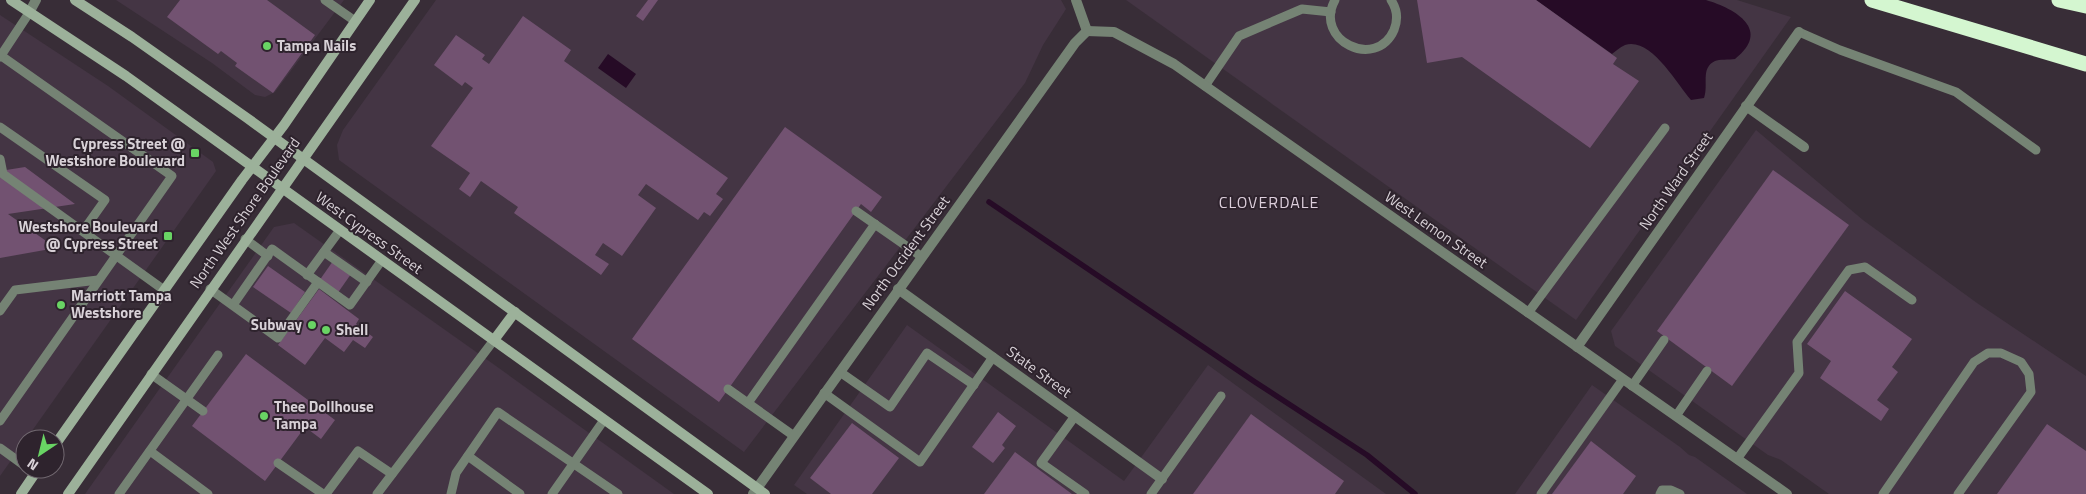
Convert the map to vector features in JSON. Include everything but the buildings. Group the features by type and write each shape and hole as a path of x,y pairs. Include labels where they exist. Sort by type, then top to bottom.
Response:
{"highway":[{"path":"1872,0 2086,64"},
{"path":"2059,0 2086,6"}],"street":[{"name":"West Cypress Street","path":"11,0 126,76 253,166 708,494"},
{"path":"29,13 36,0"},
{"name":"West Cypress Street","path":"75,0 132,37 302,158 759,492"},
{"name":"North West Shore Boulevard","path":"65,432 370,0"},
{"name":"North West Shore Boulevard","path":"68,494 281,187 415,0"},
{"path":"1076,0 1087,31"},
{"name":"West Lemon Street","path":"1087,31 1114,32 1174,64 1787,494"},
{"name":"North Occident Street","path":"759,492 824,393 1075,43 1087,31"},
{"name":"North Ward Street","path":"1577,347 1800,32"},
{"path":"1746,106 1804,147"},
{"name":"State Street","path":"898,289 1162,479"},
{"path":"494,340 515,312"},
{"path":"21,494 29,479"}],"lane":[{"path":"325,0 355,21"},
{"path":"1335,0 1330,12 1334,33 1351,48 1362,50 1374,49 1384,44 1391,35 1396,25 1397,14 1392,0"},
{"path":"1205,86 1239,36 1302,9 1330,12"},
{"path":"0,421 172,176 0,56 29,13"},
{"path":"1800,32 1840,50 1956,92 2036,150"},
{"path":"0,126 105,200 83,231"},
{"path":"1528,313 1665,128"},
{"path":"0,159 3,174 164,290"},
{"path":"856,211 922,257"},
{"path":"748,403 875,224"},
{"path":"307,275 340,230"},
{"path":"245,239 268,256"},
{"path":"233,305 272,249 350,305 382,260"},
{"path":"324,252 366,282"},
{"path":"1737,459 1799,373 1797,342 1849,270 1865,267 1912,300"},
{"path":"0,311 15,290 98,280"},
{"path":"210,289 278,338 318,282"},
{"path":"377,494 494,340"},
{"path":"1541,494 1628,382 1664,340"},
{"path":"1883,494 1974,362 1988,353 2001,352 2021,362 2029,374 2031,392 1958,494"},
{"path":"840,372 890,407 927,353 974,385"},
{"path":"119,494 218,355"},
{"path":"824,393 920,462 993,358"},
{"path":"1676,416 1707,371"},
{"path":"151,374 203,411"},
{"path":"728,389 794,436"},
{"path":"1151,494 1221,396"},
{"path":"451,494 456,473 498,412 618,494"},
{"path":"1075,416 1042,463 1085,494"},
{"path":"552,494 604,420"},
{"path":"0,448 15,459"},
{"path":"150,451 194,490 208,494"},
{"path":"278,463 325,494 358,452 392,474"},
{"path":"468,456 520,494"},
{"path":"1660,494 1662,490 1671,490 1680,494"}],"shaded area":[{"path":"116,0 344,0 275,92 265,97 255,95 212,63"},
{"path":"436,0 1061,0 1066,9 1043,45 1025,83 744,452 339,160 337,145 343,130"},
{"path":"1126,0 1737,0 1791,17 1576,320"},
{"path":"1536,0 1706,0 1728,9 1746,22 1750,30 1750,39 1746,49 1735,59 1717,60 1710,64 1706,72 1704,98 1691,100 1662,63 1644,48 1635,44 1625,45 1612,54"},
{"name":"Marriott Tampa Westshore","path":"0,15 108,86 213,162 216,171 33,429 15,429 15,455 0,476"},
{"path":"608,54 636,74 626,88 598,68"},
{"path":"1756,130 1863,220 1977,303 2086,376 2086,494 1829,494 1781,460 1768,455 1615,346 1611,331"},
{"path":"294,223 674,494 85,494 274,227"},
{"path":"907,325 1124,481 1208,365 1386,494 807,494 794,485"},
{"path":"1592,385 1689,455 1695,457 1747,494 1515,494"}],"waterway":[{"path":"989,202 1255,382 1367,455 1415,494"}],"place":[{"name":"Tampa Nails","path":"267,46"},
{"name":"Cypress Street @ Westshore Boulevard","path":"195,153"},
{"name":"Westshore Boulevard @ Cypress Street","path":"168,236"},
{"name":"Marriott Tampa Westshore","path":"61,305"},
{"name":"Subway","path":"312,325"},
{"name":"Shell","path":"326,330"},
{"name":"Thee Dollhouse Tampa","path":"264,416"}],"district":[{"name":"CLOVERDALE","path":"1269,202"}]}
